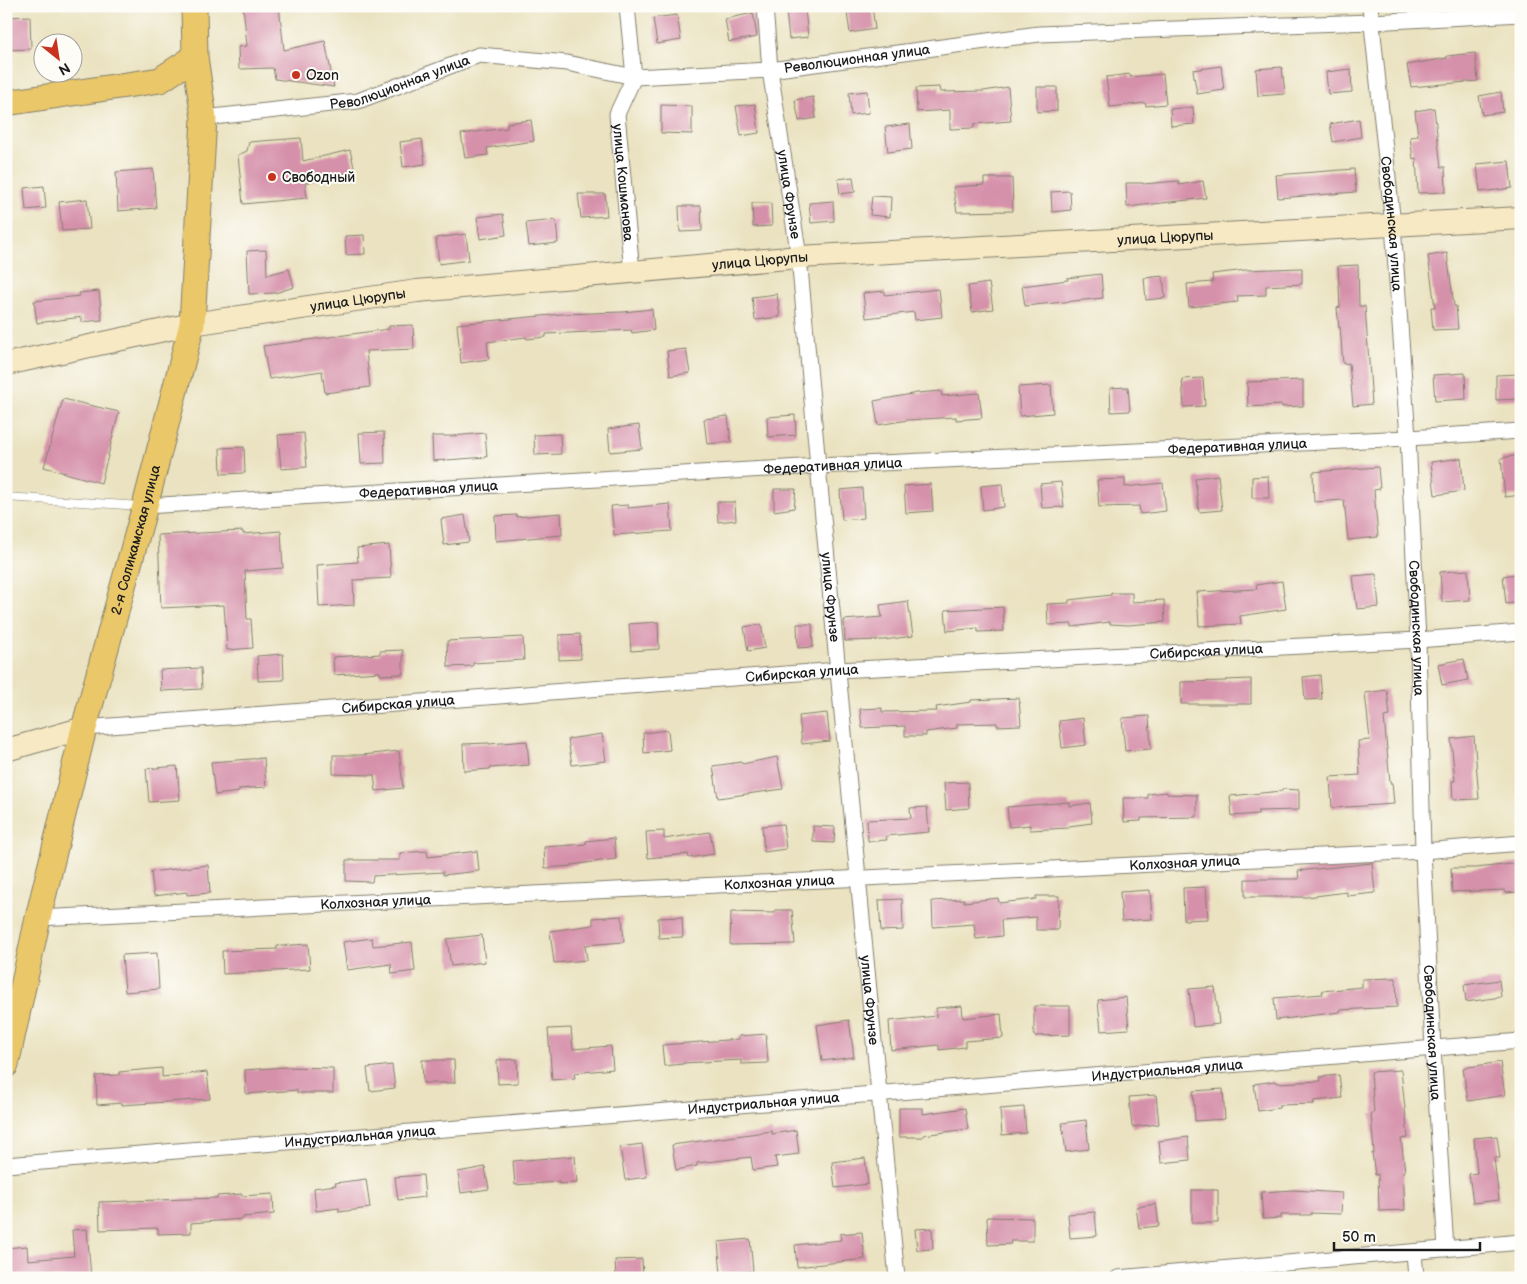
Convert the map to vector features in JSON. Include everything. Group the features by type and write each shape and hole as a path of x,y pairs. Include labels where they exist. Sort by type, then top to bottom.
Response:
{"main road":[{"name":"2-я Соликамская улица","path":"6,1065 38,918 84,728 146,506 192,324 204,118 195,57 194,6"},
{"path":"6,103 160,80 195,57"}],"street":[{"path":"627,6 634,77"},
{"name":"улица Фрунзе","path":"765,6 770,70 799,257 896,1278"},
{"name":"Свободинская улица","path":"1370,6 1393,225 1408,438 1418,640 1423,851 1446,1250"},
{"name":"Революционная улица","path":"204,118 358,101 479,55 567,63 634,77 770,70 1039,34 1371,22 1521,14"},
{"name":"улица Кошманова","path":"632,272 617,114 634,77"},
{"name":"улица Цюрупы","path":"6,364 192,324 417,291 799,257 1521,218"},
{"name":"Федеративная улица","path":"146,506 818,466 1521,431"},
{"name":"Сибирская улица","path":"84,728 838,670 1418,640 1521,632"},
{"path":"6,750 84,728"},
{"name":"Колхозная улица","path":"38,918 1423,851 1521,843"},
{"name":"Индустриальная улица","path":"6,1164 1521,1041"},
{"path":"1118,1278 1521,1242"},
{"path":"1414,1252 1416,1278"}],"lane":[{"path":"6,498 146,506"}],"building":[{"path":"243,6 279,6 284,50 325,41 334,87 275,79 273,68 239,69 238,47 247,46"},
{"path":"846,6 872,6 875,29 850,33"},
{"path":"805,9 808,37 789,39 786,11"},
{"path":"753,13 757,37 729,42 725,19"},
{"path":"677,15 681,40 657,44 653,18"},
{"path":"30,16 31,49 6,50 6,17"},
{"path":"1475,53 1478,81 1411,87 1407,65 1447,58 1447,56"},
{"path":"1221,66 1224,90 1197,94 1193,70"},
{"path":"1282,67 1285,94 1258,96 1256,69"},
{"path":"1351,69 1352,92 1328,94 1326,72"},
{"path":"1130,74 1130,77 1163,74 1166,104 1146,106 1145,103 1110,107 1106,77"},
{"path":"939,87 940,92 984,91 1008,87 1011,121 974,124 974,128 950,129 950,110 917,112 916,88"},
{"path":"1037,87 1057,87 1057,111 1037,112"},
{"path":"867,91 869,113 851,115 849,93"},
{"path":"1501,92 1503,112 1482,115 1479,96"},
{"path":"813,97 816,118 799,121 795,100"},
{"path":"755,104 759,133 741,136 736,106"},
{"path":"661,105 692,106 692,134 661,133"},
{"path":"1193,107 1194,124 1171,126 1170,109"},
{"path":"1434,108 1441,167 1445,167 1446,192 1418,193 1416,158 1413,159 1410,137 1418,136 1415,111"},
{"path":"1359,119 1361,137 1333,142 1330,124"},
{"path":"531,120 534,141 487,148 488,155 465,158 461,134 507,128 507,123"},
{"path":"910,124 912,149 888,152 885,127"},
{"name":"Свободный","path":"301,138 303,161 350,150 355,171 305,183 307,198 243,204 238,155 247,151 249,142"},
{"path":"422,139 425,164 403,167 400,142"},
{"path":"1509,161 1512,188 1480,192 1477,164"},
{"path":"153,169 156,208 118,211 116,172"},
{"path":"1354,169 1356,192 1278,198 1276,175"},
{"path":"853,177 855,192 840,194 838,179"},
{"path":"984,178 1012,178 1013,211 957,212 953,187 984,185"},
{"path":"1179,181 1179,185 1203,181 1206,198 1127,207 1126,183 1143,184"},
{"path":"44,186 46,208 26,210 24,188"},
{"path":"1070,191 1071,210 1052,212 1051,192"},
{"path":"578,194 605,194 607,216 581,218"},
{"path":"872,196 891,197 890,217 870,215"},
{"path":"87,199 90,229 62,231 59,202"},
{"path":"833,201 834,221 811,223 809,203"},
{"path":"752,203 771,203 772,226 753,227"},
{"path":"679,206 701,206 702,231 680,232"},
{"path":"503,214 506,235 480,239 477,217"},
{"path":"556,220 558,243 529,246 526,223"},
{"path":"466,234 469,260 439,264 436,238"},
{"path":"364,235 365,254 346,255 345,236"},
{"path":"266,250 267,275 289,269 294,287 275,293 249,294 247,251"},
{"path":"1447,253 1458,329 1433,330 1431,307 1435,307 1428,256"},
{"path":"1358,265 1359,306 1365,306 1372,404 1353,406 1349,363 1343,364 1339,328 1337,308 1340,307 1338,266"},
{"path":"1302,268 1302,284 1266,286 1266,295 1237,296 1238,302 1189,307 1187,284 1213,282 1212,274 1246,270"},
{"path":"1101,274 1103,298 1025,306 1022,286"},
{"path":"1163,276 1165,298 1146,300 1144,278"},
{"path":"989,283 993,309 972,312 968,286"},
{"path":"939,289 942,317 915,320 914,312 866,318 863,293 885,291 885,295"},
{"path":"99,291 102,320 82,322 82,317 37,323 34,301 80,296 79,293"},
{"path":"777,294 780,317 755,320 752,297"},
{"path":"652,309 654,330 632,333 631,330 546,334 546,337 527,339 526,337 487,342 489,359 461,363 457,324 562,314"},
{"path":"413,325 414,349 366,351 370,387 325,393 322,371 269,379 263,346 389,329 389,326"},
{"path":"686,349 690,373 670,376 667,351"},
{"path":"1465,373 1466,399 1435,401 1433,375"},
{"path":"1521,374 1521,399 1496,400 1496,375"},
{"path":"1203,378 1205,406 1184,407 1182,379"},
{"path":"1303,380 1303,406 1248,407 1247,382"},
{"path":"1051,385 1053,413 1020,416 1018,387"},
{"path":"1128,387 1130,411 1111,412 1110,388"},
{"path":"941,391 942,396 979,393 982,418 956,420 956,417 908,420 878,425 874,401 917,393"},
{"path":"63,399 119,412 101,483 44,467"},
{"path":"795,415 796,435 768,437 767,417"},
{"path":"728,416 731,442 707,444 704,419"},
{"path":"639,425 642,449 610,452 608,429"},
{"path":"384,432 385,463 361,464 359,433"},
{"path":"304,433 307,467 281,469 278,435"},
{"path":"485,433 487,457 433,461 432,436"},
{"path":"560,434 561,454 535,455 534,435"},
{"path":"244,447 245,473 221,474 220,448"},
{"path":"1521,455 1521,495 1505,497 1501,458"},
{"path":"1461,458 1464,491 1435,495 1431,462"},
{"path":"1378,467 1380,489 1374,490 1378,537 1348,540 1344,500 1314,502 1313,472"},
{"path":"1218,475 1222,510 1199,512 1195,478"},
{"path":"1268,476 1269,498 1252,498 1252,477"},
{"path":"1125,479 1125,487 1163,483 1166,511 1140,514 1139,506 1099,507 1097,480"},
{"path":"1061,482 1064,507 1042,508 1040,484"},
{"path":"931,484 933,511 906,513 904,486"},
{"path":"1002,484 1004,507 983,510 981,486"},
{"path":"862,488 864,518 842,520 840,490"},
{"path":"774,489 796,489 794,508 774,511"},
{"path":"717,502 735,502 736,520 718,522"},
{"path":"670,504 672,531 614,535 611,506 628,505 628,508"},
{"path":"561,513 562,535 496,541 495,516 517,515 517,517"},
{"path":"465,515 469,542 444,545 441,519"},
{"path":"243,531 243,534 281,531 283,568 245,571 247,619 251,619 253,648 227,650 224,605 161,608 158,535"},
{"path":"389,545 391,578 353,580 354,605 319,607 317,565 358,562 357,548"},
{"path":"1468,570 1470,600 1442,602 1440,572"},
{"path":"1521,573 1521,602 1506,604 1503,576"},
{"path":"1376,574 1379,607 1357,609 1353,576"},
{"path":"1282,581 1286,609 1240,616 1241,624 1199,626 1197,592 1257,589 1256,585"},
{"path":"1111,593 1132,593 1132,602 1164,600 1165,622 1128,625 1110,624 1110,622 1072,627 1072,624 1048,625 1047,604 1069,603 1069,600 1111,595"},
{"path":"908,601 913,636 884,640 845,641 844,620 882,617 880,605"},
{"path":"1003,607 1004,631 978,632 978,628 947,631 945,610"},
{"path":"658,622 659,649 631,651 629,624"},
{"path":"761,624 765,648 748,651 744,627"},
{"path":"797,624 812,624 813,647 798,648"},
{"path":"580,634 581,659 559,660 559,635"},
{"path":"523,637 524,660 473,663 473,666 448,667 447,641"},
{"path":"403,650 403,674 380,675 380,672 334,675 333,657 380,654 380,651"},
{"path":"283,654 284,680 258,681 257,656"},
{"path":"1464,659 1468,680 1442,685 1438,664"},
{"path":"201,668 202,689 161,691 160,670"},
{"path":"1320,675 1322,699 1305,700 1303,677"},
{"path":"1251,679 1251,704 1181,704 1181,682"},
{"path":"1387,690 1390,716 1384,717 1390,783 1392,783 1394,804 1332,808 1330,777 1360,775 1358,741 1370,740 1365,693"},
{"path":"1019,698 1021,725 997,726 997,723 957,724 957,728 926,732 926,736 905,736 905,726 862,728 860,709 882,708 882,712 937,711 936,707 971,702 971,700"},
{"path":"827,713 830,741 802,744 799,716"},
{"path":"1149,716 1151,749 1125,751 1122,718"},
{"path":"1083,718 1086,745 1062,748 1059,721"},
{"path":"668,730 670,750 644,753 643,733"},
{"path":"602,734 606,761 572,765 568,739"},
{"path":"1474,736 1479,799 1453,800 1452,781 1455,781 1451,739"},
{"path":"527,741 529,765 464,771 463,744"},
{"path":"399,751 403,788 376,791 374,775 333,774 333,755 363,755"},
{"path":"777,757 783,789 718,798 713,766 741,762 742,764"},
{"path":"264,758 266,787 239,789 239,792 215,795 211,762"},
{"path":"177,766 180,800 149,802 146,769"},
{"path":"968,782 969,808 946,810 944,783"},
{"path":"1282,789 1299,790 1299,810 1258,811 1258,814 1232,816 1230,796 1282,791"},
{"path":"1167,792 1167,794 1197,795 1197,817 1141,818 1141,821 1124,822 1123,798 1148,798 1148,794"},
{"path":"1069,802 1069,806 1090,803 1092,823 1069,826 1069,828 1030,830 1030,825 1009,827 1007,807"},
{"path":"927,807 929,832 886,836 887,840 868,841 867,820 911,818 910,808"},
{"path":"783,824 786,849 764,852 762,826"},
{"path":"813,826 835,827 834,843 813,842"},
{"path":"664,831 664,839 710,832 714,854 689,858 688,854 648,858 646,832"},
{"path":"614,838 616,859 545,868 544,847 586,844 586,841"},
{"path":"427,851 428,857 477,851 479,871 443,875 443,872 373,876 372,882 346,881 346,860 400,860 400,853"},
{"path":"1372,863 1375,893 1347,896 1347,892 1307,897 1245,897 1245,879 1299,879 1298,871"},
{"path":"1521,863 1521,892 1505,893 1505,890 1452,892 1451,868 1476,868"},
{"path":"208,865 210,893 187,895 187,892 154,896 151,872"},
{"path":"1206,887 1208,919 1184,920 1183,888"},
{"path":"1150,890 1152,919 1122,921 1120,892"},
{"path":"1036,896 1059,896 1058,930 1036,930 1036,917 1001,920 1002,936 976,939 974,924 933,927 932,901 964,899 964,902 998,898 999,903 1036,899"},
{"path":"902,899 903,930 881,931 879,900"},
{"path":"775,910 792,910 795,944 730,945 731,912 775,913"},
{"path":"622,916 624,942 585,945 587,960 554,963 550,931 593,925 593,918"},
{"path":"682,917 683,937 659,938 658,918"},
{"path":"482,935 485,962 451,966 447,939"},
{"path":"372,938 373,946 412,942 415,971 392,974 391,964 347,970 343,942"},
{"path":"308,944 310,969 223,974 222,951 277,949 277,946"},
{"path":"157,953 159,989 125,992 122,955"},
{"path":"1396,978 1397,1007 1340,1010 1340,1012 1276,1020 1274,998 1323,994 1322,991 1362,987 1362,979"},
{"path":"1499,980 1501,997 1466,1002 1464,985"},
{"path":"1215,987 1219,1024 1193,1027 1189,989"},
{"path":"1126,997 1129,1029 1101,1031 1098,1000"},
{"path":"962,1006 963,1018 1001,1014 1003,1038 965,1041 965,1047 939,1050 939,1045 891,1050 889,1021 937,1016 936,1008"},
{"path":"1034,1006 1070,1006 1070,1035 1034,1036"},
{"path":"849,1020 854,1057 822,1061 817,1025"},
{"path":"571,1028 573,1049 611,1046 613,1069 574,1073 575,1078 552,1080 548,1029"},
{"path":"766,1034 768,1063 741,1064 741,1060 683,1063 664,1066 662,1045 739,1039 739,1036"},
{"path":"517,1059 518,1083 498,1084 497,1060"},
{"path":"422,1060 454,1060 455,1083 423,1083"},
{"path":"1500,1062 1505,1095 1468,1101 1463,1068"},
{"path":"392,1065 395,1088 370,1091 367,1068"},
{"path":"285,1067 333,1068 333,1093 297,1093 297,1090 246,1094 245,1070"},
{"path":"162,1068 162,1077 207,1072 210,1099 97,1105 96,1076 119,1075 119,1072"},
{"path":"1401,1070 1408,1138 1401,1139 1405,1171 1403,1171 1405,1210 1379,1211 1378,1174 1375,1175 1372,1153 1374,1153 1371,1113 1374,1113 1371,1072"},
{"path":"1339,1075 1342,1098 1314,1101 1314,1104 1279,1105 1279,1108 1258,1111 1254,1084 1275,1081 1276,1083 1321,1081 1320,1077"},
{"path":"1223,1089 1225,1119 1195,1121 1193,1091"},
{"path":"1156,1095 1159,1124 1132,1127 1129,1097"},
{"path":"1024,1107 1026,1133 1002,1135 1000,1109"},
{"path":"899,1108 923,1108 923,1114 965,1108 968,1129 923,1135 923,1137 899,1137"},
{"path":"1086,1120 1089,1149 1066,1152 1062,1123"},
{"path":"796,1130 799,1154 775,1157 777,1167 753,1170 751,1157 697,1163 697,1166 676,1170 672,1145 772,1131 772,1134"},
{"path":"1497,1136 1500,1158 1494,1158 1499,1200 1473,1203 1469,1174 1477,1173 1474,1138"},
{"path":"1188,1137 1190,1160 1161,1163 1159,1141"},
{"path":"642,1144 647,1177 625,1180 620,1147"},
{"path":"575,1156 577,1183 559,1184 559,1182 515,1185 513,1161"},
{"path":"865,1158 868,1184 835,1188 832,1162"},
{"path":"485,1167 489,1189 461,1193 458,1172"},
{"path":"423,1175 425,1197 398,1200 395,1177"},
{"path":"366,1179 370,1208 339,1212 339,1208 316,1211 314,1188"},
{"path":"1192,1190 1218,1190 1218,1223 1192,1223"},
{"path":"1293,1190 1342,1193 1341,1214 1311,1213 1311,1215 1281,1215 1281,1218 1263,1219 1261,1192"},
{"path":"242,1194 242,1196 273,1194 274,1214 243,1217 243,1219 191,1223 191,1233 158,1234 158,1228 100,1230 99,1202 217,1198 217,1196"},
{"path":"1156,1204 1159,1226 1139,1228 1136,1207"},
{"path":"1095,1212 1097,1236 1070,1238 1068,1214"},
{"path":"987,1217 1033,1218 1033,1241 1010,1241 1011,1244 988,1245"},
{"path":"932,1228 933,1249 917,1250 915,1229"},
{"path":"87,1229 91,1278 6,1278 6,1248 27,1246 28,1260 74,1256 72,1230"},
{"path":"862,1232 865,1259 797,1267 795,1245 841,1240 840,1234"},
{"path":"750,1239 753,1271 721,1274 718,1242"},
{"path":"642,1259 643,1278 616,1278 615,1260"}],"place":[{"name":"Ozon","path":"296,75"},
{"name":"Свободный","path":"272,177"}]}
